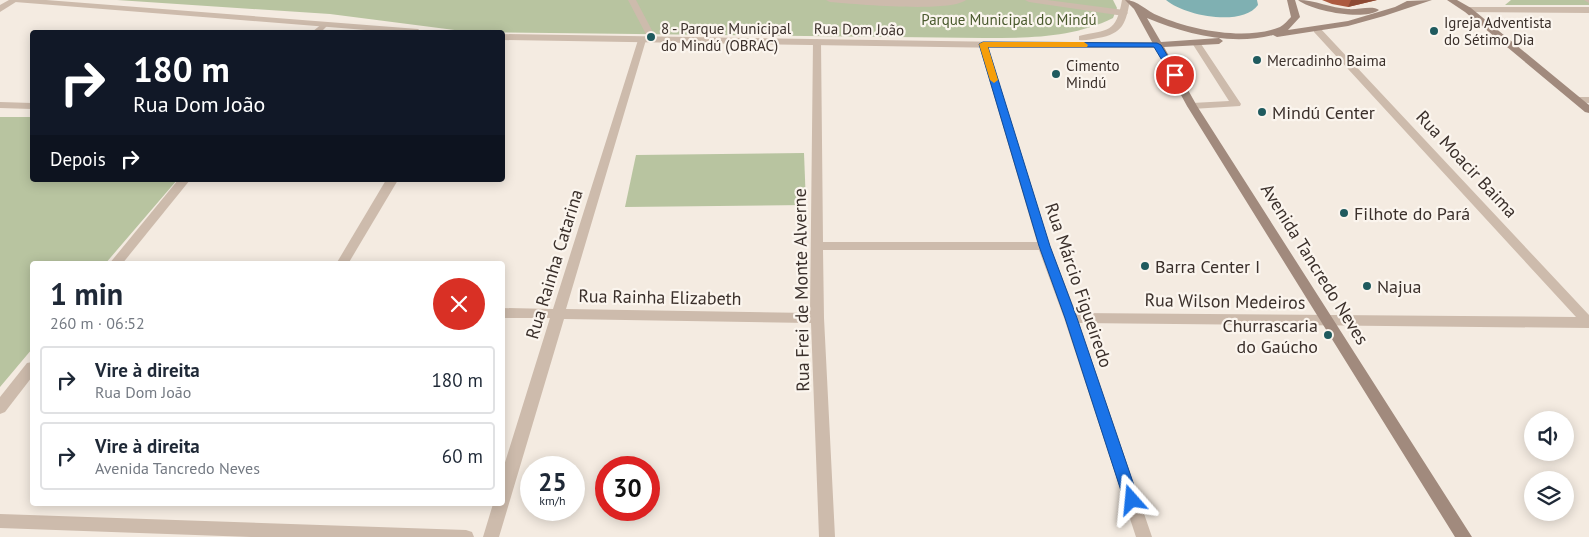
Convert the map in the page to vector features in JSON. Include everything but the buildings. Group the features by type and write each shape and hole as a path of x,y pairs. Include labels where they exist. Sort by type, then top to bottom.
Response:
{"main road":[{"path":"1128,0 1138,9 1167,24 1186,30 1213,35 1247,37 1317,30 1366,20 1416,3"},
{"path":"1265,35 1280,31 1290,25 1296,17 1297,9 1291,0"},
{"path":"1302,0 1332,11 1346,13 1358,13 1428,0"},
{"path":"1451,0 1468,10 1589,110"},
{"name":"Avenida Tancredo Neves","path":"1138,9 1192,106 1464,537"},
{"name":"Rua Dom João","path":"1157,45 1247,37"}],"street":[{"path":"0,9 15,0 320,29 353,30"},
{"path":"632,0 648,40"},
{"path":"830,0 932,3 962,0"},
{"path":"1029,0 1124,13"},
{"name":"Rua Dom João","path":"1006,45 1098,36 1114,31 1122,24 1128,0"},
{"path":"1468,10 1589,10"},
{"name":"Rua Moacir Baima","path":"1317,30 1589,323"},
{"name":"Rua Dom João","path":"505,37 1006,45 1157,45"},
{"name":"Rua Rainha Catarina","path":"505,489 648,40"},
{"name":"Rua Frei de Monte Alverne","path":"817,42 817,318 827,537"},
{"path":"1192,106 1236,104 1196,43"},
{"name":"Rua Márcio Figueiredo","path":"983,44 1044,246 1071,318 1144,537"},
{"path":"1577,100 1589,100"},
{"path":"0,105 30,106"},
{"path":"118,261 182,182"},
{"path":"344,261 391,182"},
{"path":"818,246 1044,246"},
{"name":"Rua Rainha Elizabeth","path":"505,313 817,318"},
{"name":"Rua Wilson Medeiros","path":"1071,318 1589,323"},
{"path":"0,408 30,370"},
{"path":"491,537 500,506"},
{"path":"0,521 105,531 466,537"}],"green space":[{"name":"Parque Municipal do Mindú","path":"117,0 1113,0 1117,8 1113,18 1082,30 1050,36 1017,38 505,32 505,30 454,30 330,14"},
{"path":"1511,0 1586,0 1589,2 1589,5 1505,5"},
{"path":"0,117 30,117 30,182 175,182 108,261 30,261 30,351 0,387"},
{"path":"804,153 806,205 625,207 636,155"}],"water":[{"path":"1166,0 1257,0 1258,5 1250,12 1240,16 1213,17 1186,11"}],"slow traffic":[{"path":"994,80 983,44 1084,45"}],"place":[{"name":"Igreja Adventista do Sétimo Dia","path":"1434,31"},
{"name":"8 - Parque Municipal do Mindú (OBRAC)","path":"651,37"},
{"name":"Mercadinho Baima","path":"1257,60"},
{"name":"Cimento Mindú","path":"1056,74"},
{"name":"Mindú Center","path":"1262,112"},
{"name":"Filhote do Pará","path":"1344,213"},
{"name":"Barra Center I","path":"1145,266"},
{"name":"Najua","path":"1367,286"},
{"name":"Churrascaria do Gaúcho","path":"1328,335"}],"route":[{"path":"1132,500 1071,318 1044,246 983,44 1157,45 1175,75"}]}
